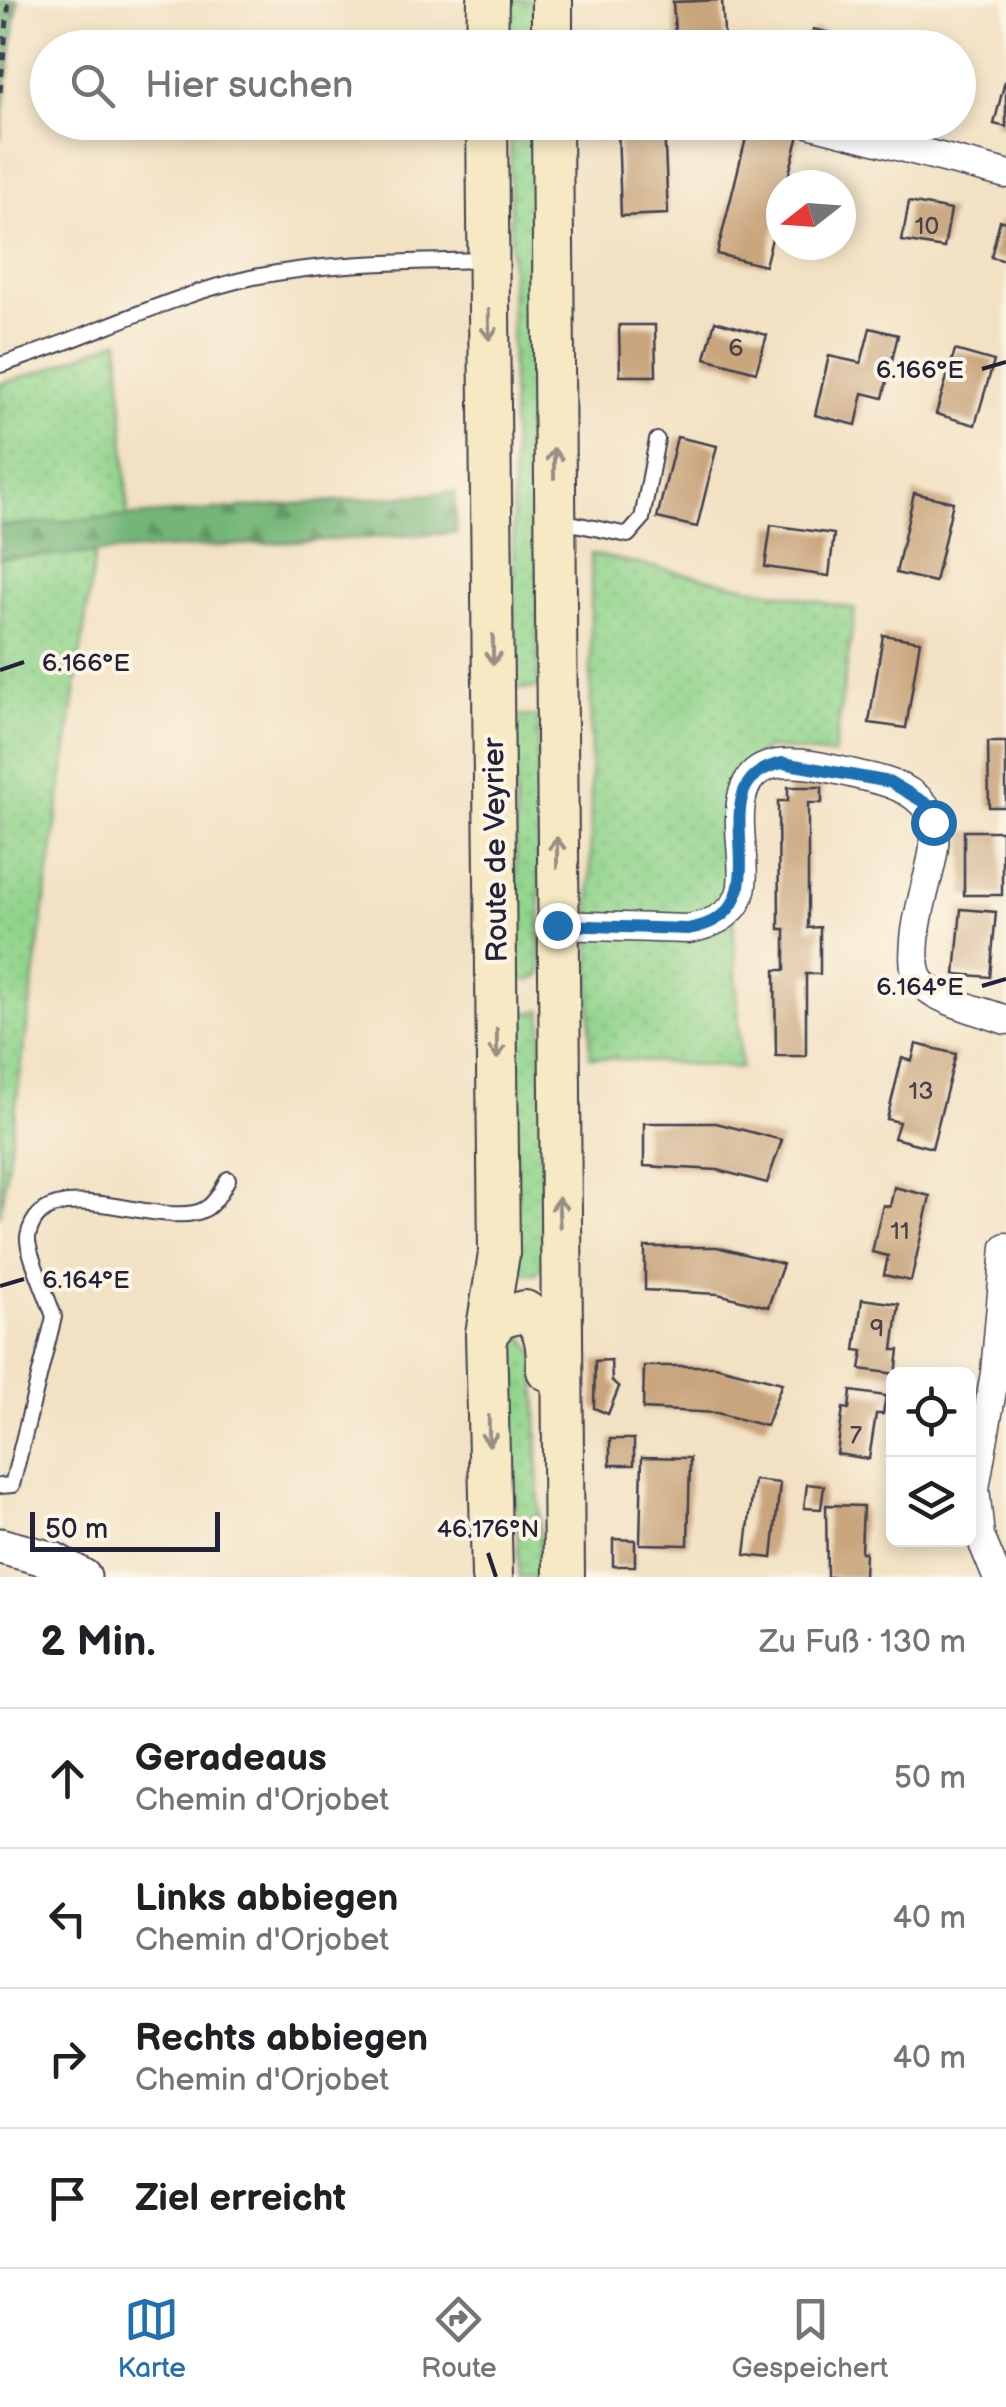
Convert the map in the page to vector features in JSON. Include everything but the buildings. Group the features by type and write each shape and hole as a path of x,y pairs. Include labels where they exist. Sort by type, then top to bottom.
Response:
{"main road":[{"path":"487,30 488,0"},
{"path":"552,0 552,30"},
{"name":"Route de Veyrier","path":"487,140 499,1254 486,1334 492,1577"},
{"name":"Route de Veyrier","path":"552,140 564,1577"},
{"path":"497,988 517,997 541,996 557,988"},
{"path":"486,1334 500,1318 525,1311 536,1318 544,1332 547,1463 564,1501"}],"street":[{"path":"874,140 1006,174"},
{"path":"557,925 688,929 722,918 741,891 740,807 746,786 756,774 766,766 783,763 849,773 890,782 927,804 935,850 916,928 914,955 918,977 932,993 1006,1020"},
{"path":"997,1577 980,1536 975,1488 996,1373 1006,1246"},
{"path":"0,1546 53,1560 83,1577"}],"lane":[{"path":"0,365 186,296 254,277 335,266 489,260"},
{"path":"554,524 628,534 642,519 657,440"},
{"path":"0,1486 12,1485 54,1317 30,1254 28,1238 36,1220 50,1208 89,1202 182,1216 203,1211 213,1203 228,1179"}],"path":[{"path":"0,92 10,0"}],"green space":[{"path":"0,0 18,0 0,140"},
{"path":"509,0 533,0 533,30 509,30"},
{"path":"510,140 534,140 539,688 514,689"},
{"path":"119,340 128,518 0,526 0,384"},
{"path":"455,492 456,533 0,558 0,526"},
{"path":"95,553 0,1216 0,558"},
{"path":"591,554 855,609 834,755 767,748 726,782 741,1068 590,1057"},
{"path":"538,716 541,976 529,981 517,976 515,717"},
{"path":"542,1010 543,1265 536,1273 523,1273 517,1266 516,1012"},
{"path":"525,1337 536,1356 540,1553 547,1577 519,1577 509,1357 513,1342"}],"route":[{"path":"557,925 688,929 722,918 741,891 740,807 746,786 766,766 783,763 890,782 927,804 933,822"}]}
